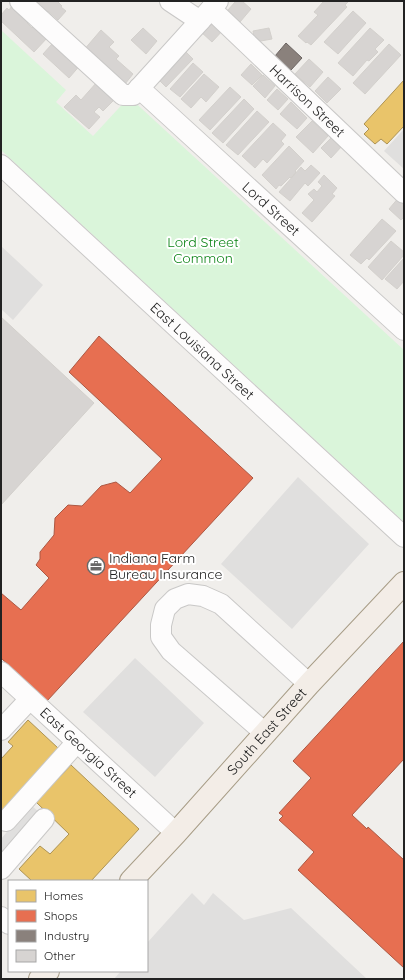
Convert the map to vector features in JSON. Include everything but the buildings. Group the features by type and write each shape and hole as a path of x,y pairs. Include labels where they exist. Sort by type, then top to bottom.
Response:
{"main road":[{"name":"South East Street","path":"132,880 176,833 265,732 404,582"}],"street":[{"path":"20,1 123,95 133,95 210,10"},
{"path":"170,1 210,10"},
{"path":"192,1 210,10"},
{"name":"Harrison Street","path":"210,10 404,193"},
{"name":"Lord Street","path":"139,88 404,330"},
{"name":"East Louisiana Street","path":"1,165 404,537"},
{"path":"265,732 171,651 161,637 161,625 166,609 175,600 188,594 203,596 221,604 309,684"},
{"name":"East Georgia Street","path":"1,672 176,833"},
{"path":"1,730 30,699"},
{"path":"6,821 77,742"},
{"path":"12,880 1,869 44,819"}],"green space":[{"name":"Lord Street Common","path":"1,30 66,90 56,102 93,136 129,97 404,350 404,522 1,150"}],"shaded area":[{"path":"404,129 404,169 384,151"},
{"path":"1,246 43,285 13,320 1,309"},
{"path":"298,477 369,544 292,629 221,564"},
{"path":"135,658 204,723 155,777 83,712"},
{"path":"30,804 41,814 1,858 1,839"},
{"path":"192,893 204,905 213,893 244,920 291,908 367,979 114,979 120,972 148,972 148,942"}],"place":[{"name":"Indiana Farm Bureau Insurance","path":"96,566"}]}
